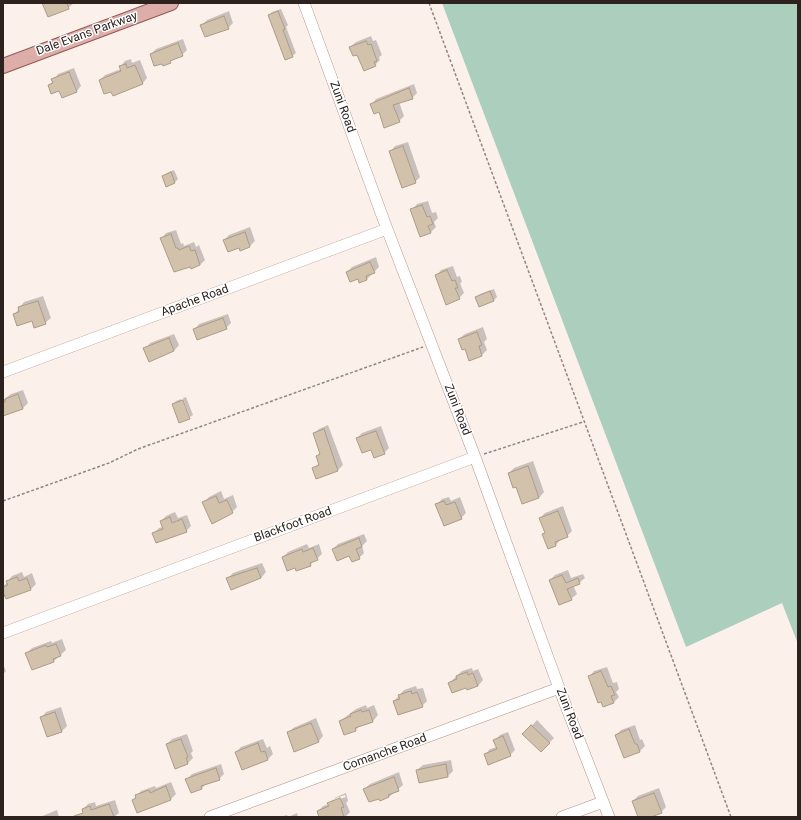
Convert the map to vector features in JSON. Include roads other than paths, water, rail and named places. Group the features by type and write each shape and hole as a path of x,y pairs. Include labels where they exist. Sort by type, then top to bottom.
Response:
{"main road":[{"name":"Dale Evans Parkway","path":"3,66 171,3"}],"street":[{"name":"Zuni Road","path":"304,3 387,229 474,457 559,688 609,817"},
{"name":"Apache Road","path":"3,372 387,229"},
{"name":"Blackfoot Road","path":"3,633 474,457"},
{"name":"Comanche Road","path":"210,817 559,688"},
{"path":"562,817 603,802"}]}
